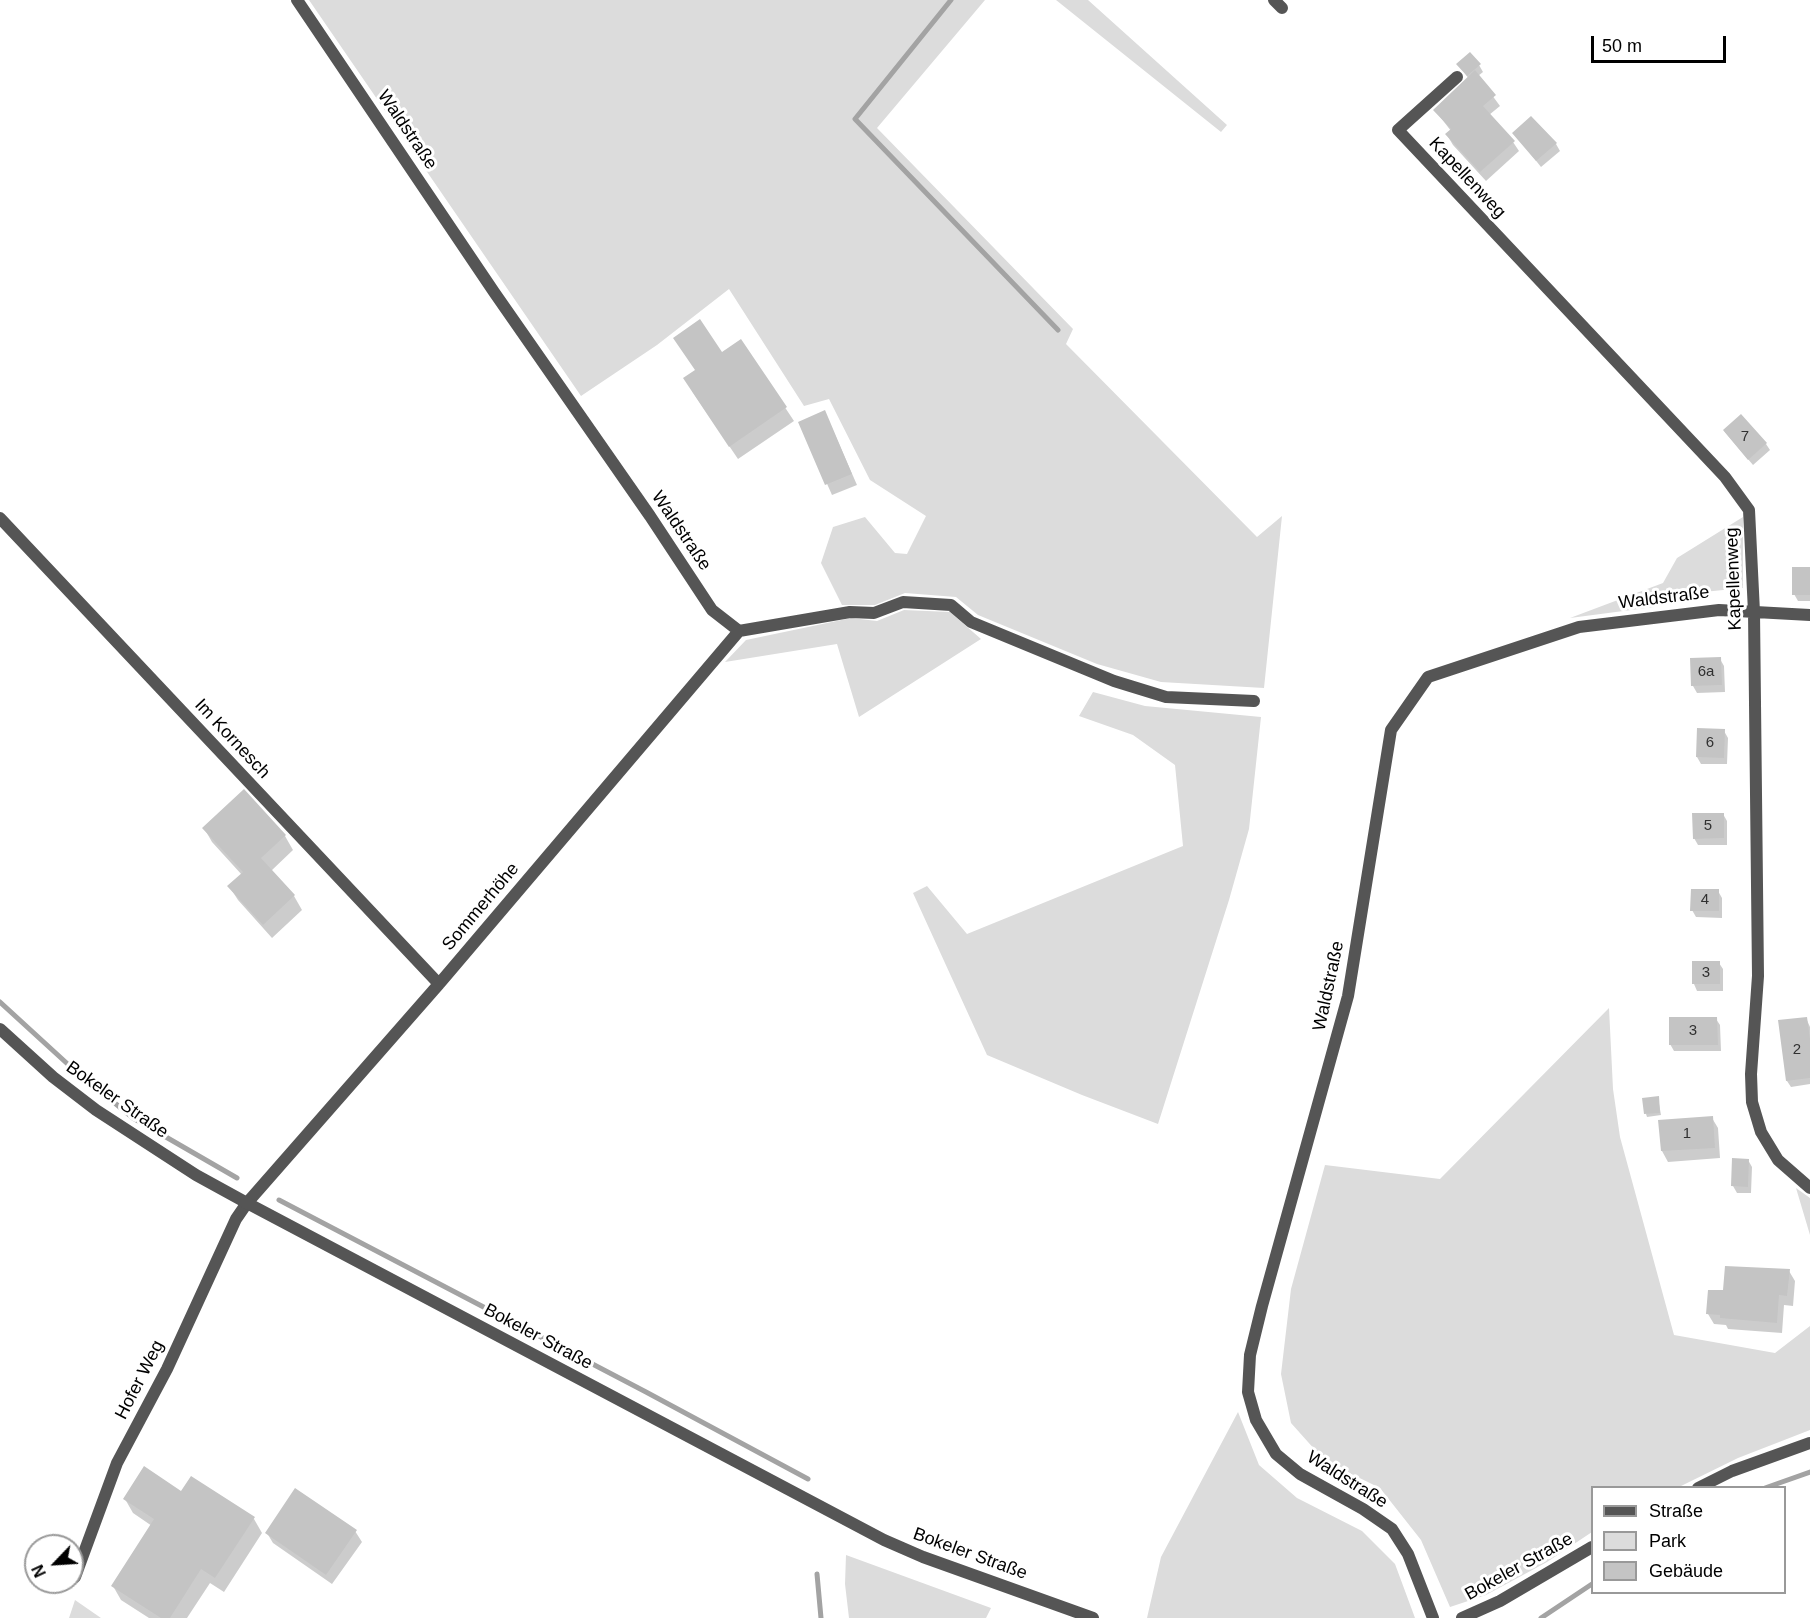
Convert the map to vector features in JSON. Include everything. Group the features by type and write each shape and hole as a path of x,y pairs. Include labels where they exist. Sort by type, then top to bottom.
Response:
{"street":[{"name":"Waldstraße","path":"297,0 712,610 739,631"},
{"name":"Kapellenweg","path":"1457,77 1398,130 1725,477 1749,510 1754,612 1758,976 1751,1074 1752,1102 1761,1132 1778,1160 1810,1188"},
{"name":"Im Kornesch","path":"0,518 439,984"},
{"path":"739,631 850,612 874,613 903,602 951,605 971,622 1114,681 1166,697 1254,701"},
{"name":"Waldstraße","path":"1433,1618 1408,1554 1392,1529 1363,1509 1300,1474 1276,1454 1256,1420 1248,1392 1250,1355 1348,996 1391,730 1428,676 1579,627 1719,610 1810,615"},
{"name":"Sommerhöhe","path":"247,1203 439,984 739,631"},
{"name":"Bokeler Straße","path":"0,1029 53,1077 96,1110 196,1175 247,1203 884,1540 923,1557 1093,1618"},
{"name":"Hofer Weg","path":"84,1553 117,1464 166,1369 236,1219 247,1203"},
{"path":"1702,1486 1732,1471 1810,1443"},
{"name":"Bokeler Straße","path":"1462,1618 1500,1601 1591,1547"}],"green space":[{"path":"309,0 985,0 877,128 1073,329 1066,344 1257,537 1282,516 1264,688 1161,682 1097,664 978,615 956,597 905,593 875,605 842,605 821,563 833,527 865,517 895,553 907,554 926,516 870,480 829,399 804,406 729,289 657,345 581,396"},
{"path":"1056,0 1088,0 1227,125 1221,132"},
{"path":"1743,517 1743,588 1654,597 1654,607 1570,618 1663,583 1677,558"},
{"path":"904,610 950,612 981,639 859,717 837,644 725,662 746,640 851,618 877,621"},
{"path":"1093,692 1145,706 1261,717 1249,829 1229,900 1158,1124 987,1055 913,893 927,886 967,934 1183,846 1175,765 1133,735 1079,716"},
{"path":"1609,1008 1613,1089 1620,1137 1674,1335 1775,1353 1810,1326 1810,1430 1738,1458 1681,1486 1591,1486 1591,1533 1547,1562 1486,1595 1450,1607 1421,1540 1380,1488 1325,1461 1291,1423 1281,1374 1291,1289 1325,1165 1440,1179"},
{"path":"1796,1188 1810,1198 1810,1235"},
{"path":"1238,1412 1259,1465 1297,1498 1362,1531 1395,1564 1415,1618 1147,1618 1161,1557"},
{"path":"846,1555 991,1608 986,1618 849,1618 845,1584"},
{"path":"75,1600 101,1618 69,1618"}],"building":[{"path":"1470,52 1481,64 1467,76 1456,64"},
{"path":"1475,70 1496,95 1483,106 1515,141 1480,172 1445,134 1451,129 1433,110"},
{"path":"1531,116 1557,143 1536,161 1512,133"},
{"path":"700,319 722,352 741,339 787,407 729,447 683,378 695,370 673,338"},
{"path":"825,410 852,474 825,485 798,422"},
{"path":"1741,414 1767,443 1748,460 1723,430"},
{"path":"1792,567 1810,567 1810,595 1792,595"},
{"path":"1721,657 1722,685 1691,686 1690,658"},
{"path":"1697,728 1725,729 1724,758 1696,757"},
{"path":"244,789 286,835 261,858 295,895 263,925 227,886 243,872 202,828"},
{"path":"1692,813 1724,813 1724,838 1693,839"},
{"path":"1691,889 1719,889 1719,911 1690,911"},
{"path":"1692,961 1720,961 1720,984 1692,984"},
{"path":"1669,1017 1717,1017 1718,1045 1669,1045"},
{"path":"1807,1017 1810,1039 1810,1078 1786,1081 1778,1020"},
{"path":"1659,1096 1660,1113 1644,1114 1642,1098"},
{"path":"1713,1116 1715,1148 1661,1151 1658,1120"},
{"path":"1732,1158 1749,1159 1748,1187 1731,1186"},
{"path":"1725,1266 1790,1269 1787,1296 1779,1295 1777,1323 1720,1318 1720,1315 1706,1314 1708,1290 1723,1290"},
{"path":"144,1466 181,1491 191,1476 255,1517 215,1578 201,1569 170,1618 161,1618 111,1586 154,1519 123,1499"},
{"path":"295,1488 357,1530 326,1575 265,1533"}],"waterway":[{"path":"951,0 855,119 1058,330"},
{"path":"0,1002 72,1068 133,1118 237,1178"},
{"path":"279,1200 808,1479"},
{"path":"1771,1486 1810,1472"},
{"path":"817,1574 821,1618"},
{"path":"1541,1618 1591,1585"}]}
